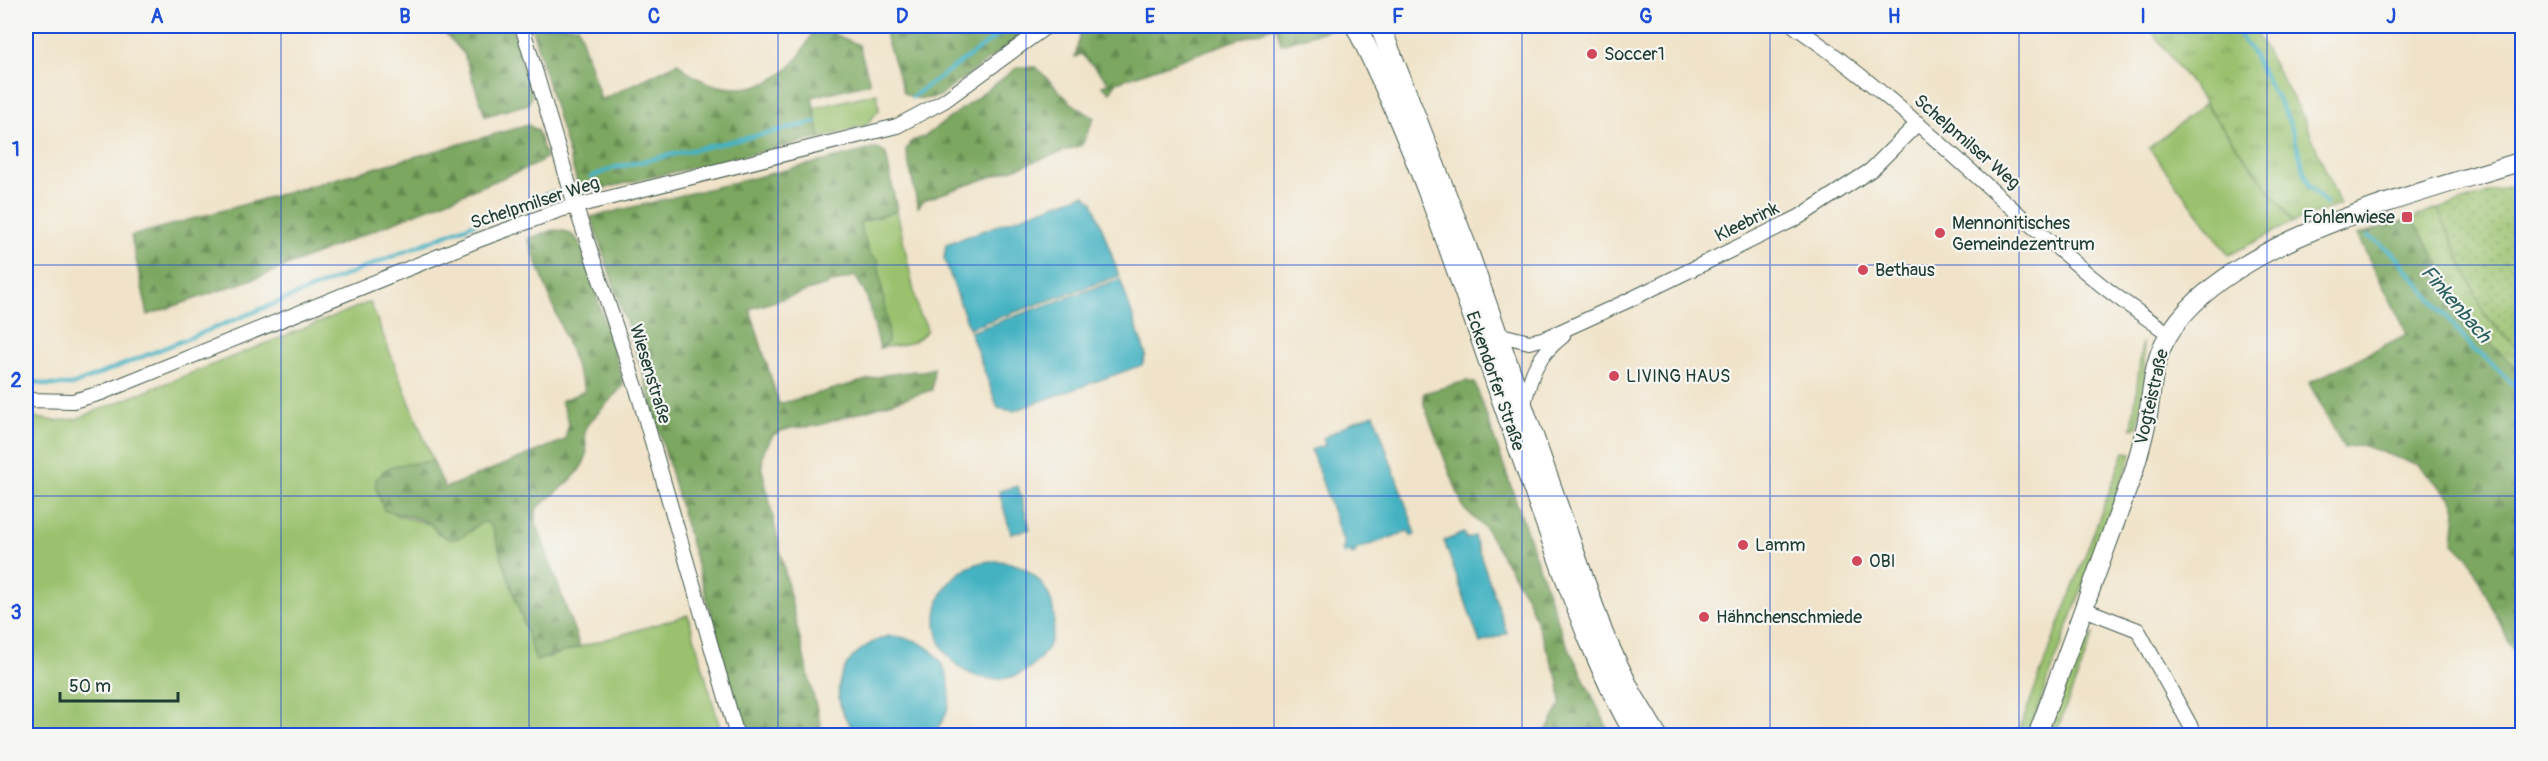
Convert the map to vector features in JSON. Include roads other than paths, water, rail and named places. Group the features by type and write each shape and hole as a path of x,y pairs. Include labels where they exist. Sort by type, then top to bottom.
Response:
{"main road":[{"name":"Eckendorfer Straße","path":"1356,26 1401,121 1450,251 1587,635 1615,699 1636,735"},
{"name":"Eckendorfer Straße","path":"1380,26 1421,126 1524,408 1603,634 1631,693 1657,735"}],"street":[{"name":"Wiesenstraße","path":"522,26 575,205 628,363 737,735"},
{"name":"Schelpmilser Weg","path":"26,400 73,401 101,393 487,236 575,205 897,126 944,101 1047,26"},
{"name":"Schelpmilser Weg","path":"1794,26 1835,53 1918,123 2097,282 2169,334"},
{"name":"Kleebrink","path":"1497,334 1529,342 1575,326 1799,217 1871,170 1918,123"},
{"name":"Vogteistraße","path":"2037,735 2134,471 2143,439 2155,367 2169,334 2211,290 2253,261 2299,236 2523,161"},
{"name":"Kleebrink","path":"1524,408 1536,363 1546,350 1575,326"},
{"path":"2084,609 2138,630 2196,735"}],"water":[{"path":"1084,194 1093,202 1119,276 969,328 944,258 946,244"},
{"path":"1120,279 1146,355 1142,365 1013,411 998,408 970,332"},
{"path":"1374,414 1416,534 1411,536 1409,531 1355,550 1356,553 1352,555 1351,551 1344,554 1342,549 1345,547 1311,450 1325,445 1323,438 1350,423"},
{"path":"1018,486 1030,529 1011,534 999,491"},
{"path":"1464,533 1466,539 1474,536 1507,633 1480,643 1444,541"},
{"path":"995,561 1018,565 1037,578 1050,597 1054,620 1050,643 1037,662 1018,675 995,679 972,675 953,662 940,643 936,620 940,597 953,578 972,565"},
{"path":"889,636 908,638 921,643 935,654 947,677 949,703 939,726 929,735 859,735 847,720 840,705 838,691 841,676 848,663 858,652"}],"waterway":[{"path":"912,97 1011,26"},
{"name":"Finkenbach","path":"2233,26 2251,51 2290,123 2309,186 2326,204"},
{"path":"591,177 613,168 816,122"},
{"path":"26,379 47,385 72,385 553,192"},
{"name":"Finkenbach","path":"2368,236 2392,252 2474,350 2485,357 2522,393"}],"place":[{"name":"Soccer1","path":"1592,54"},
{"name":"Fohlenwiese","path":"2407,217"},
{"name":"Mennonitisches Gemeindezentrum","path":"1940,233"},
{"name":"Bethaus","path":"1863,270"},
{"name":"LIVING HAUS","path":"1614,376"},
{"name":"Lamm","path":"1743,545"},
{"name":"OBI","path":"1857,561"},
{"name":"Hähnchenschmiede","path":"1704,617"}]}
